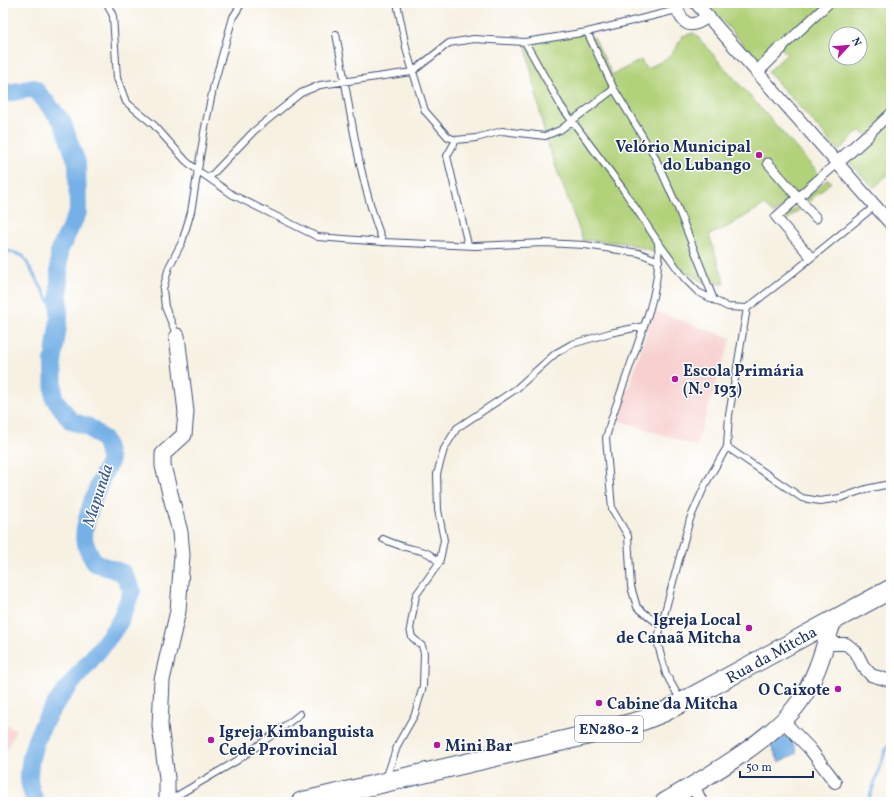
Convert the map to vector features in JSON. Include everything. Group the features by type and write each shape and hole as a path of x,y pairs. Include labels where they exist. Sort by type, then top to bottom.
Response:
{"main road":[{"name":"Rua da Mitcha","path":"301,802 583,736 644,720 681,702 891,589"},
{"path":"664,802 693,785 784,722 800,701 813,679 833,620"}],"street":[{"path":"696,3 891,224"},
{"path":"757,72 829,3"},
{"path":"676,6 682,21 687,24 692,25 701,22 708,16"},
{"path":"809,256 776,217 891,113"},
{"path":"768,163 816,218"},
{"path":"166,802 167,778 160,726 162,680 178,611 182,555 180,532 163,466 163,454 184,435 186,412 177,336"},
{"path":"826,644 846,644 856,652 863,666 871,675 891,681"},
{"path":"784,722 810,748 835,782"},
{"path":"693,785 701,802"}],"lane":[{"path":"107,3 113,16 117,78 126,102 154,125 186,161 197,170 233,195 318,237 468,246 544,243 585,245 639,254 659,261"},
{"path":"177,336 165,307 163,289 169,267 182,242 191,212 196,190 197,170 214,84 233,17 242,3"},
{"path":"209,178 254,130 301,93 320,85 412,72 449,42 474,39 525,42 587,32 676,6"},
{"path":"398,8 412,72 425,111 448,137 456,140 476,138 502,131 545,136 560,130 614,89"},
{"path":"587,32 614,89 657,163 677,206 714,300"},
{"path":"336,34 362,172 373,217 383,242"},
{"path":"525,42 546,80 572,121 623,189 658,242 698,292 728,307 747,308 790,276 875,206"},
{"path":"456,140 448,156 468,246"},
{"path":"658,242 659,261 651,306 606,438 612,509 628,536 631,587 635,601 637,607 660,626"},
{"path":"681,702 666,674 657,641 690,519 706,483 727,447 729,415 747,308"},
{"path":"384,782 398,744 415,714 423,686 424,653 422,646 412,637 410,629 416,595 438,563 444,540 438,510 437,474 444,449 457,428 516,389 561,350 572,344 610,333 644,326"},
{"path":"727,447 802,498 820,501 840,498 866,489 886,485 891,487"},
{"path":"383,539 431,554 438,563"},
{"path":"166,802 238,760 246,752 279,732 300,714"}],"shaded area":[{"name":"Escola Primária (N.º 193)","path":"654,311 731,338 696,446 618,420"},
{"path":"3,724 16,729 3,759"}],"green space":[{"path":"707,3 891,3 891,171 874,188 849,162 871,141 860,130 839,151 768,72 787,54 776,43 757,60"},
{"path":"587,32 590,39 594,37 612,75 641,60 646,69 659,63 672,53 682,36 694,33 819,174 774,214 764,205 727,227 709,235 725,284 704,283 650,250 626,243 583,240 546,140 525,42"},
{"path":"828,179 831,182 808,202 805,199"},
{"path":"799,204 802,207 786,221 784,218"}],"water":[{"path":"789,734 797,753 779,762 770,743"}],"waterway":[{"name":"Mapunda","path":"3,94 34,88 62,121 77,163 78,212 59,251 59,318 53,362 54,398 71,421 89,427 105,441 110,462 88,514 84,536 85,543 95,563 123,573 132,590 118,624 63,694 50,712 39,732 32,752 29,775 35,802"},
{"path":"3,249 23,256 59,318"},
{"path":"868,802 891,739"}],"place":[{"name":"Velório Municipal do Lubango","path":"759,155"},
{"name":"Escola Primária (N.º 193)","path":"675,379"},
{"name":"Igreja Local de Canaã Mitcha","path":"749,628"},
{"name":"O Caixote","path":"838,689"},
{"name":"Cabine da Mitcha","path":"599,703"},
{"name":"Igreja Kimbanguista Cede Provincial","path":"211,740"},
{"name":"Mini Bar","path":"437,745"}]}
